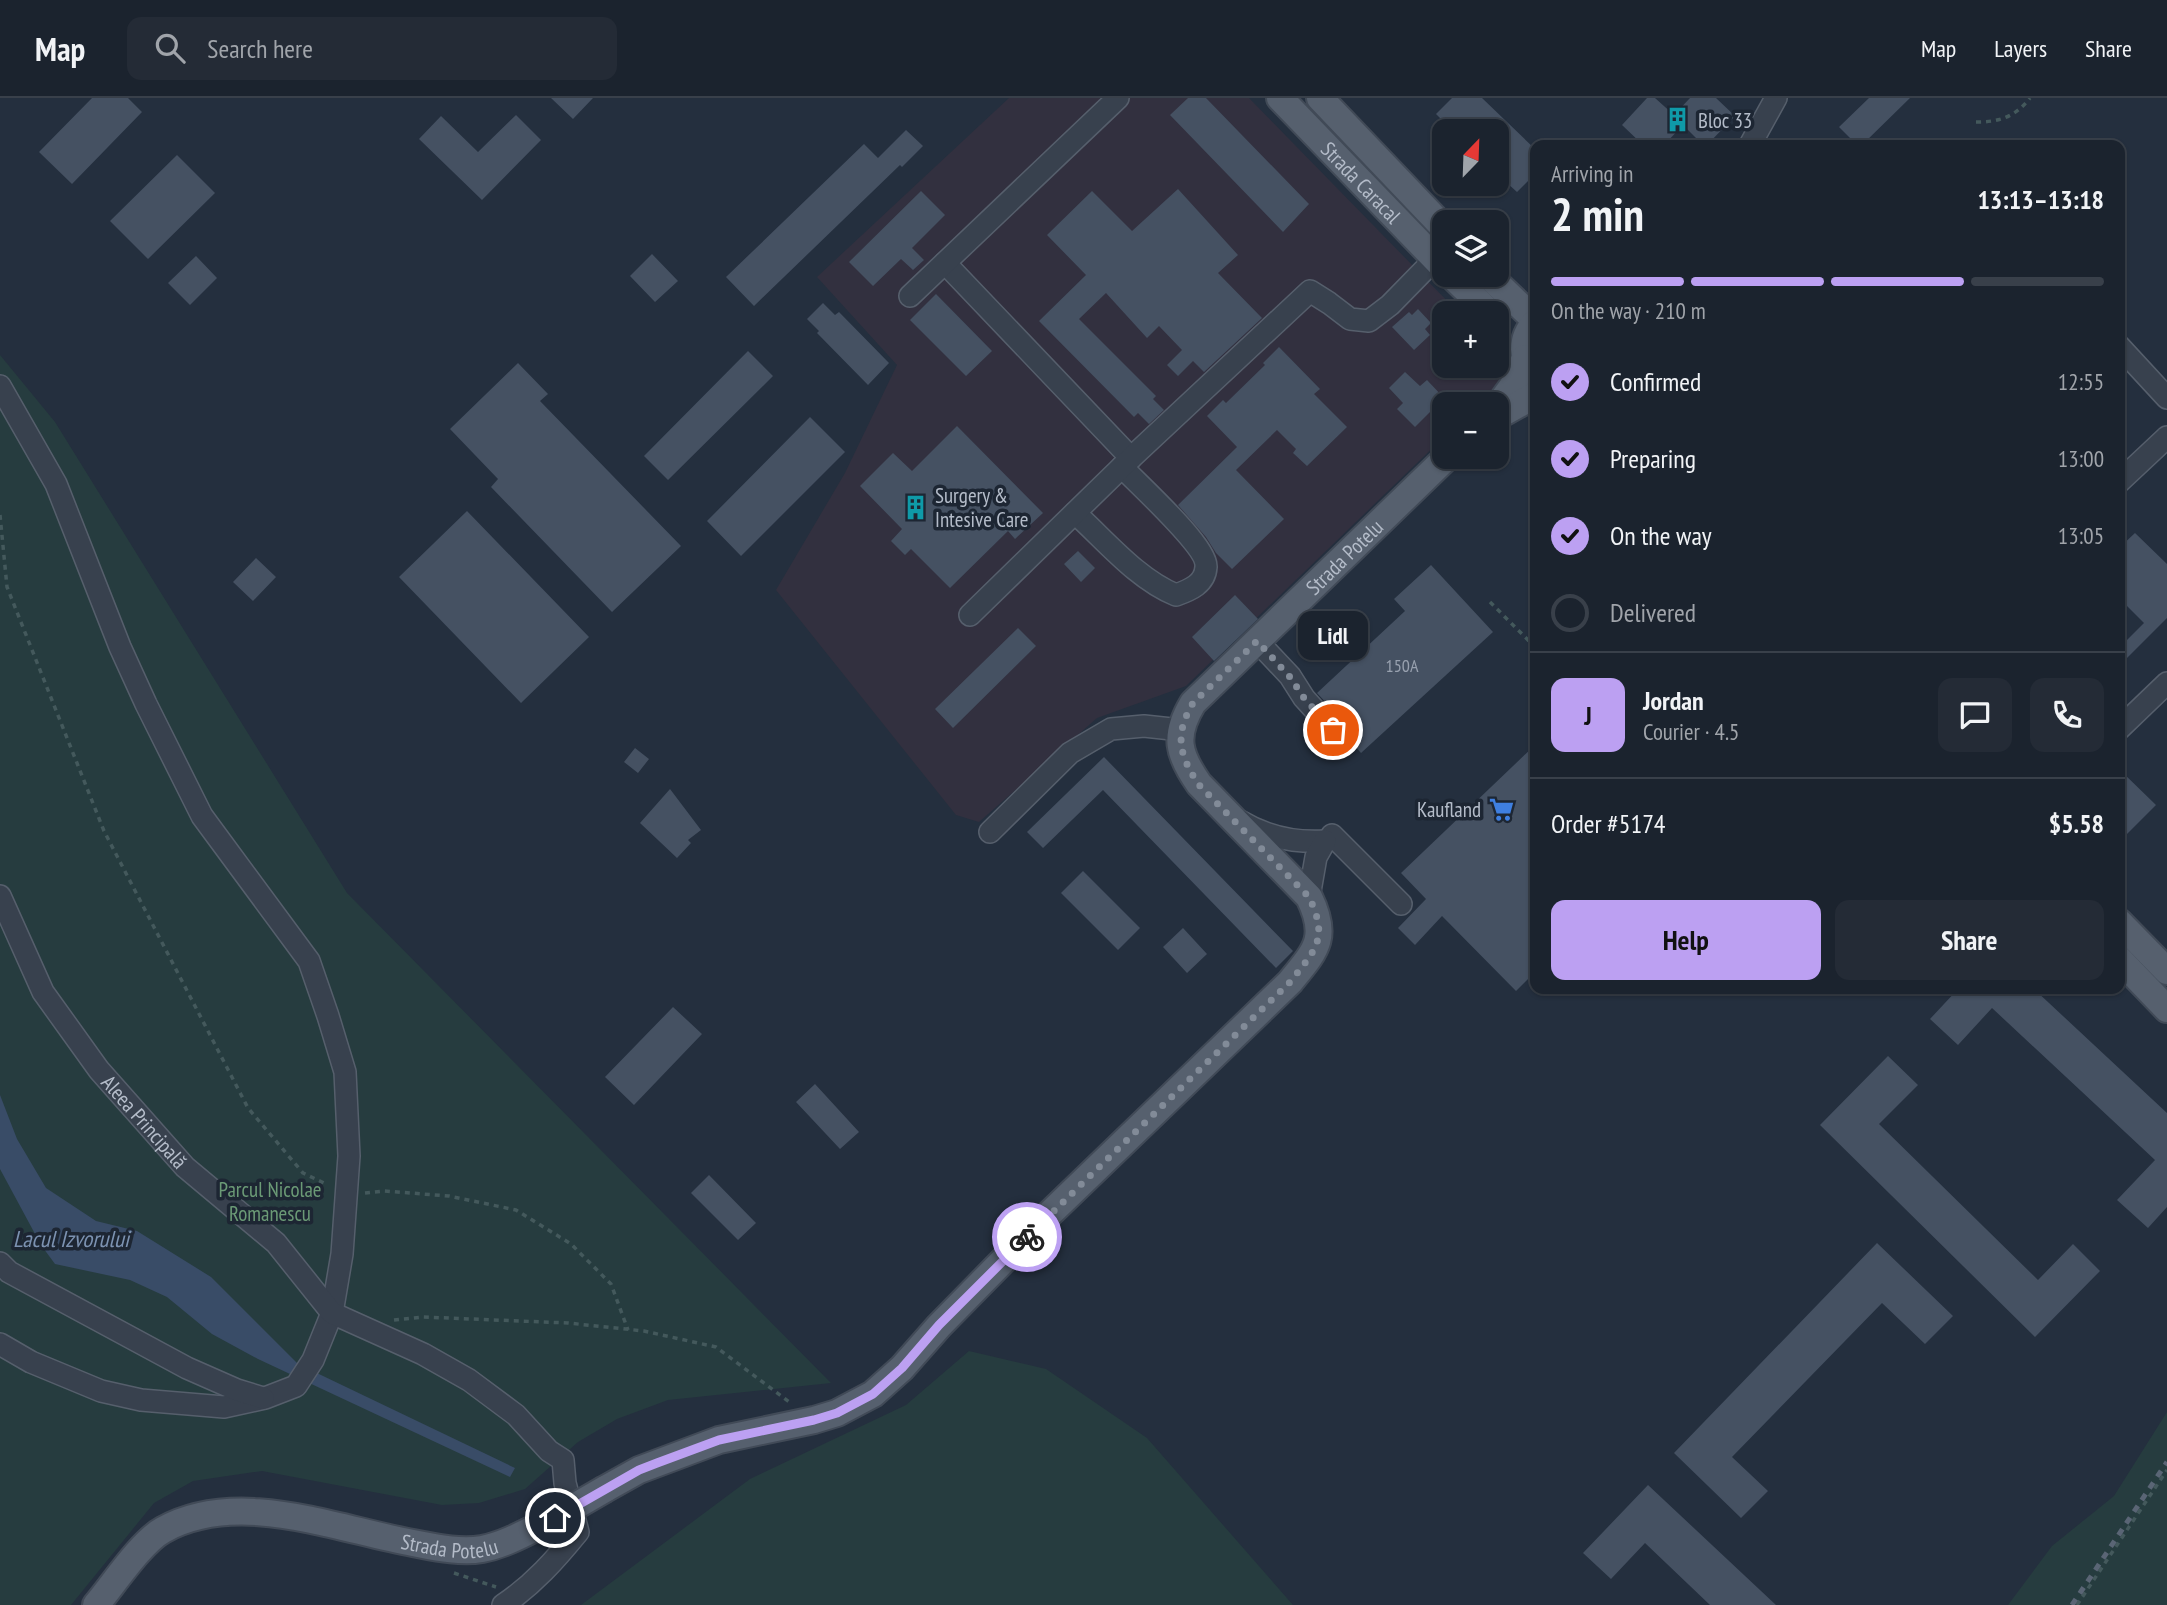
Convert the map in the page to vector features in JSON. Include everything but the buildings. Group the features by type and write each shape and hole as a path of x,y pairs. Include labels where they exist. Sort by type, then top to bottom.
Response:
{"main road":[{"name":"Strada Caracal","path":"1280,98 1432,256"},
{"name":"Strada Caracal","path":"1320,98 1432,215"},
{"name":"Strada Caracal","path":"1494,293 1530,343"},
{"path":"1494,293 1530,297"},
{"path":"1509,328 1530,343"},
{"path":"1509,392 1530,346"},
{"path":"1509,410 1530,398"},
{"path":"1509,421 1530,412"},
{"name":"Strada Potelu","path":"96,1605 142,1547 162,1530 190,1520 225,1511 252,1511 308,1519 440,1549 480,1549 507,1541 555,1518 639,1470 708,1444 837,1413 873,1394 902,1368 939,1325 1041,1222 1290,982 1317,945 1320,932 1318,916 1309,897 1199,785 1185,765 1180,747 1181,730 1193,703 1435,469"},
{"path":"2125,928 2165,966"},
{"path":"2125,965 2167,1009"}],"street":[{"path":"910,296 1118,98"},
{"path":"1753,140 1776,98"},
{"path":"945,263 1127,463 1183,529 1204,555 1206,567 1202,580 1192,589 1176,595 1163,590 1147,579 1076,513"},
{"path":"971,615 1310,291 1350,319 1369,321 1432,275"},
{"path":"2125,352 2167,398"},
{"path":"0,386 55,484 120,647 202,816 309,961 345,1072 349,1156 342,1254 332,1313 313,1360 296,1387 265,1398 224,1407 141,1400 101,1391 31,1363 0,1344"},
{"path":"2125,476 2167,436"},
{"path":"1257,641 1333,730"},
{"path":"2125,723 2167,683"},
{"path":"990,832 1070,754 1111,729 1144,726 1181,730"},
{"path":"1226,813 1268,834 1305,842 1325,841 1316,857 1309,897"},
{"path":"1332,835 1401,904"},
{"name":"Aleea Principală","path":"0,896 43,992 99,1070 185,1167 276,1243 332,1313"},
{"path":"0,1263 9,1272 187,1368 237,1390 265,1398"},
{"path":"332,1313 423,1354 469,1380 516,1415 549,1451 563,1460 565,1483 578,1532 540,1575 503,1605"}],"path":[{"path":"1976,122 1994,122 2021,109 2030,98"},
{"path":"0,515 7,587 104,831 248,1108 303,1172 347,1195 384,1191 449,1196 516,1210 571,1244 611,1284 628,1329"},
{"path":"1490,602 1530,642"},
{"path":"357,1324 423,1317 568,1323 628,1329 716,1347 797,1407"},
{"path":"2077,1605 2167,1470"}],"shaded area":[{"path":"1009,98 1249,98 1447,301 1432,301 1432,378 1504,378 1490,392 1432,392 1432,449 1186,686 1097,718 979,822 956,815 776,590 845,473 897,365 817,277"}],"green space":[{"name":"Parcul Nicolae Romanescu","path":"0,355 55,422 347,893 831,1383 668,1400 617,1419 578,1442 525,1489 479,1503 442,1505 262,1471 193,1481 154,1503 71,1605 0,1605"},
{"path":"969,1351 1046,1369 1147,1438 1293,1605 581,1605 750,1479 906,1405"},
{"path":"2167,1412 2167,1605 2008,1605 2052,1546 2114,1496"}],"water":[{"name":"Lacul Izvorului","path":"0,1095 17,1139 46,1188 96,1221 137,1231 211,1277 298,1364 515,1468 510,1477 258,1359 212,1334 167,1297 130,1280 55,1264 41,1245 0,1169"}],"railway":[{"path":"2072,1605 2167,1462"}],"way so far":[{"path":"1027,1237 1290,982 1317,945 1320,932 1318,916 1309,897 1199,785 1185,765 1180,747 1181,730 1193,703 1257,641 1333,730"}],"place":[{"name":"Bloc 33","path":"1678,120"},
{"name":"Surgery & Intesive Care","path":"915,507"},
{"name":"Lidl","path":"1333,730"},
{"name":"Kaufland","path":"1501,809"}],"route":[{"path":"555,1518 639,1470 657,1463 719,1440 814,1420 858,1403 873,1394 902,1368 939,1325 1027,1237"}]}
